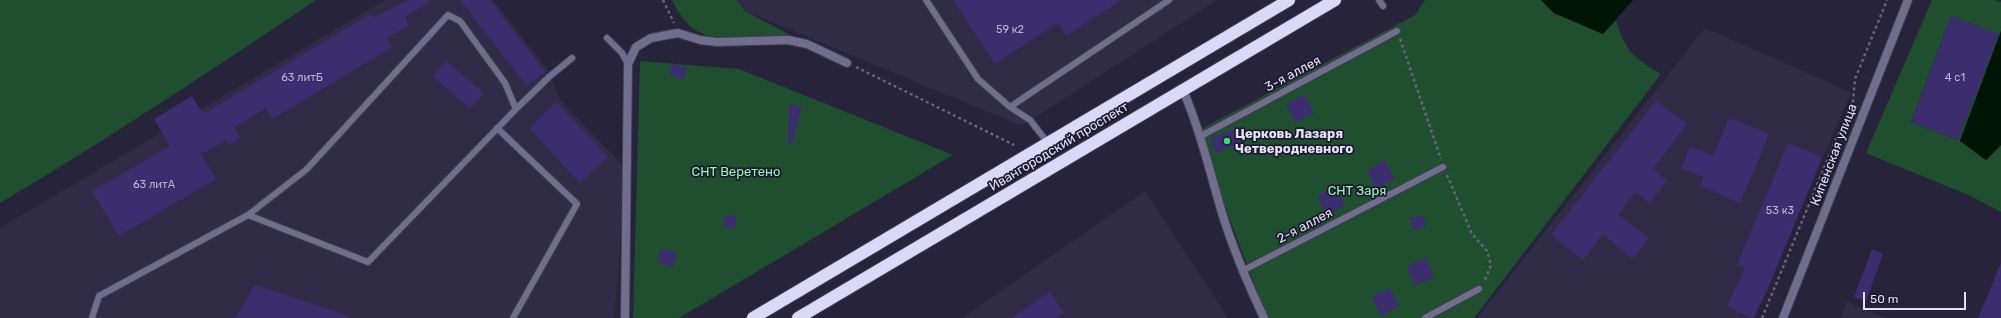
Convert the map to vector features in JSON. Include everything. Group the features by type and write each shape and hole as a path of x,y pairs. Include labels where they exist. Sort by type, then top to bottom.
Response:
{"highway":[{"name":"Ивангородский проспект","path":"753,318 1289,0"},
{"name":"Ивангородский проспект","path":"798,318 1335,0"}],"street":[{"name":"Кипенская улица","path":"1783,318 1908,0"},
{"path":"625,318 628,64 636,47 651,38 678,33 700,40 717,42 788,40 807,44 847,63"},
{"path":"1183,90 1194,114 1199,137 1242,271 1264,318"}],"lane":[{"path":"926,0 978,79 1010,107 1030,120 1048,143"},
{"path":"1010,107 1169,0"},
{"path":"1379,0 1383,6"},
{"path":"92,318 99,296 248,215 307,169 448,14 460,21 505,83 516,109"},
{"name":"3-я аллея","path":"1199,137 1397,31"},
{"path":"607,38 622,53 628,64"},
{"path":"248,215 368,262 516,109 549,77 572,58"},
{"path":"498,128 577,204 513,318"},
{"name":"2-я аллея","path":"1242,271 1443,167"},
{"path":"1426,318 1479,288"}],"path":[{"path":"663,0 678,33"},
{"path":"1762,318 1853,101 1855,79 1887,0"},
{"path":"847,63 1014,145"}],"shaded area":[{"path":"385,0 493,0 548,70 559,98 623,166 620,249 614,318 0,318 0,228"},
{"path":"737,0 1217,0 1022,126 745,11"},
{"path":"1541,0 1633,0 1603,34 1554,13"},
{"path":"1705,28 1851,92 1755,318 1477,318"},
{"path":"2001,31 2001,145 1986,160 1960,141"},
{"path":"1145,191 1228,318 962,318"},
{"path":"1847,302 1885,318 1840,318"}],"green space":[{"path":"0,0 316,0 160,104 0,203"},
{"path":"672,0 737,0 745,11 796,38 731,39 706,35 697,31 685,21"},
{"name":"СНТ Заря","path":"1425,0 1541,0 1554,13 1603,34 1616,21 1623,40 1632,53 1661,74 1474,318 1267,318 1222,198 1201,129 1415,15"},
{"path":"1932,0 1994,0 2001,2 2001,31 1960,141 1986,160 2001,145 2001,212 1973,197 1866,153","holes":["1951,16 1998,34 1958,140 1911,122"]},
{"name":"СНТ Веретено","path":"640,61 739,69 953,155 679,318 633,318"}],"building":[{"path":"409,0 432,0 405,17 409,26 386,38 392,47 272,119 266,108 234,128 240,138 229,145 226,140 201,154 216,179 119,236 92,191 170,146 154,119 192,96 203,114 371,14 374,17"},
{"path":"460,0 490,0 545,72 527,86"},
{"path":"953,0 1121,0 1066,36 1058,23 995,64"},
{"path":"1951,16 1999,34 1958,140 1911,122"},
{"path":"446,61 484,93 470,109 433,76"},
{"path":"672,63 687,68 683,80 669,74"},
{"path":"1304,94 1314,113 1295,123 1286,104"},
{"path":"1656,101 1687,124 1653,169 1667,180 1650,203 1635,192 1618,215 1649,238 1632,259 1603,234 1583,260 1551,235"},
{"path":"556,102 608,157 580,183 529,128"},
{"path":"789,104 802,107 792,144 788,144"},
{"path":"1729,118 1769,134 1740,203 1701,186 1704,177 1681,168 1690,147 1713,156"},
{"name":"Церковь Лазаря Четверодневного","path":"1237,128 1243,143 1216,153 1210,138"},
{"path":"1788,143 1822,157 1766,293 1753,318 1727,306 1745,268 1737,265"},
{"path":"1385,160 1395,179 1376,189 1367,170"},
{"path":"1335,186 1345,205 1326,215 1317,196"},
{"path":"736,215 736,228 724,228 723,216"},
{"path":"1423,215 1426,226 1413,230 1410,218"},
{"path":"661,248 677,253 673,267 657,262"},
{"path":"1872,249 1883,254 1866,301 1854,297"},
{"path":"1426,258 1434,278 1414,285 1407,266"},
{"path":"2001,263 2001,318 1978,318"},
{"path":"255,285 348,316 348,318 235,318"},
{"path":"1390,288 1399,306 1381,316 1371,297"},
{"path":"1050,292 1064,313 1056,318 1011,318"}],"place":[{"name":"Церковь Лазаря Четверодневного","path":"1227,141"}]}
